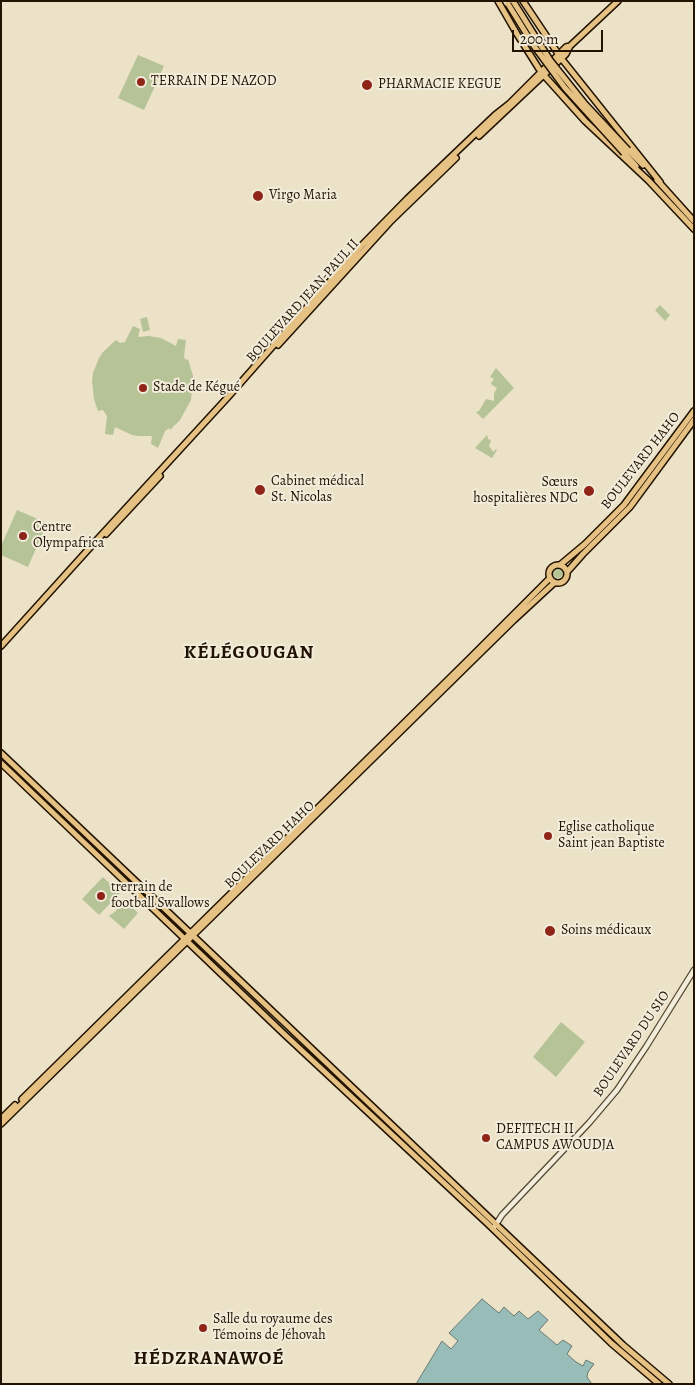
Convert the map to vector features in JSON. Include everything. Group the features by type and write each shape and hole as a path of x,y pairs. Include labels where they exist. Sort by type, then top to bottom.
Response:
{"main road":[{"path":"498,1 516,34 543,73 585,121 649,182 694,230"},
{"path":"523,1 554,47 660,182 694,220"},
{"name":"BOULEVARD JEAN-PAUL II","path":"1,646 100,535 228,397 361,246 425,182 618,1"},
{"path":"510,2 550,60 626,151 649,182"},
{"name":"BOULEVARD JEAN-PAUL II","path":"1,650 208,424 343,271 390,222 540,80 543,73"},
{"path":"540,80 550,81"},
{"path":"626,151 660,182"},
{"name":"BOULEVARD HAHO","path":"560,565 585,544 624,506 694,411"},
{"name":"BOULEVARD HAHO","path":"567,572 582,554 630,507 694,420"},
{"path":"555,565 564,567 567,572 564,581 559,583 552,580 549,573 550,568 555,565"},
{"name":"BOULEVARD HAHO","path":"1,1124 192,934 514,620 552,580"},
{"path":"1,753 623,1344 660,1383"},
{"path":"1,763 282,1032 488,1224 618,1349 660,1383"},
{"name":"BOULEVARD HAHO","path":"1,1119 186,940"},
{"path":"660,1383 667,1381 669,1384"}],"street":[{"name":"BOULEVARD DU SIO","path":"493,1229 495,1222 592,1120 617,1090 694,970"},
{"name":"BOULEVARD DU SIO","path":"488,1224 495,1222"}],"green space":[{"name":"TERRAIN DE NAZOD","path":"138,55 164,66 144,110 118,98"},
{"path":"660,305 670,315 665,321 655,310"},
{"path":"147,317 150,330 143,332 140,319"},
{"name":"Stade de Kégué","path":"133,326 140,329 138,337 161,338 176,346 178,339 186,340 184,357 186,360 188,359 193,376 191,400 180,420 170,430 169,428 165,431 158,448 151,444 152,436 132,435 115,427 113,435 105,434 107,416 103,410 98,411 94,399 92,381 99,358 116,340 120,343 125,342"},
{"path":"496,368 514,388 483,419 476,412 479,411 486,399 494,401 494,393 497,388 492,385 491,383 494,379 490,377"},
{"path":"487,435 488,439 491,440 489,446 493,452 497,450 492,458 475,448"},
{"path":"17,510 47,523 28,567 1,555 1,546"},
{"path":"560,566 563,567 563,577 556,578 553,577 552,570 553,567"},
{"name":"trerrain de football Swallows","path":"103,877 120,893 99,915 82,899"},
{"path":"126,897 138,913 124,929 109,916 116,911 118,906 122,905"},
{"path":"561,1022 585,1042 556,1077 533,1057"}],"water":[{"path":"482,1299 499,1313 504,1307 514,1316 519,1311 528,1319 538,1311 548,1320 539,1330 557,1345 563,1340 572,1346 567,1354 576,1362 583,1366 586,1360 594,1364 587,1377 592,1384 416,1384 442,1341 451,1349 458,1341 449,1333"}],"place":[{"name":"TERRAIN DE NAZOD","path":"141,82"},
{"name":"PHARMACIE KEGUE","path":"367,85"},
{"name":"Virgo Maria","path":"258,196"},
{"name":"Stade de Kégué","path":"143,388"},
{"name":"Cabinet médical St. Nicolas","path":"260,490"},
{"name":"Sœurs hospitalières NDC","path":"589,491"},
{"name":"Centre Olympafrica","path":"23,536"},
{"name":"Eglise catholique Saint jean Baptiste","path":"548,836"},
{"name":"trerrain de football Swallows","path":"101,896"},
{"name":"Soins médicaux","path":"550,931"},
{"name":"DEFITECH II CAMPUS AWOUDJA","path":"486,1138"},
{"name":"Salle du royaume des Témoins de Jéhovah","path":"203,1328"}],"district":[{"name":"KÉLÉGOUGAN","path":"249,653"},
{"name":"HÉDZRANAWOÉ","path":"209,1359"}]}
